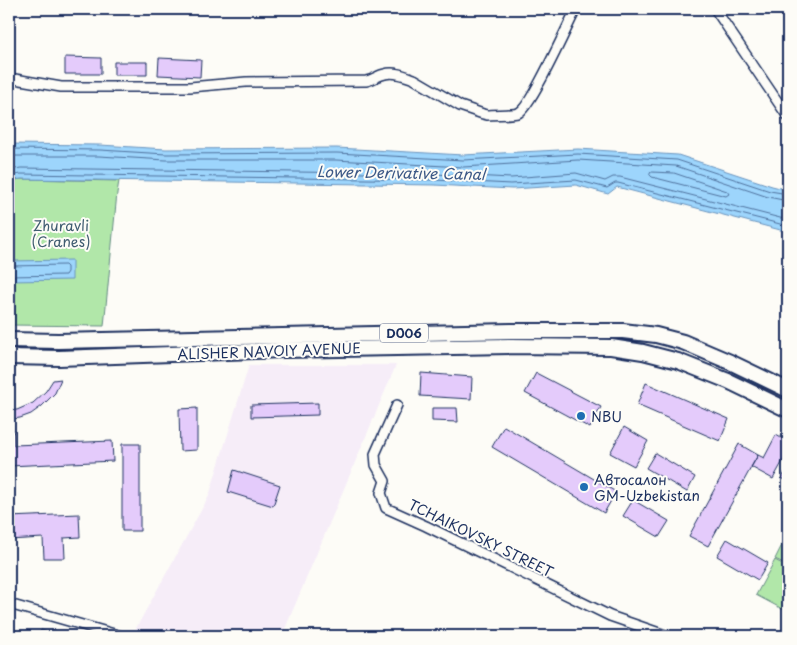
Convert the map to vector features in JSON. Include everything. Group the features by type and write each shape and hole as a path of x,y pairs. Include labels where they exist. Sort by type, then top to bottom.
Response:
{"main road":[{"name":"ALISHER NAVOIY AVENUE","path":"9,340 58,341 510,331 623,331 656,335 683,342 788,390"},
{"name":"ALISHER NAVOIY AVENUE","path":"9,357 59,358 283,350 510,346 611,347 643,352 687,364 728,381 788,410"}],"street":[{"path":"9,78 61,86 190,87 246,82 366,81 390,73 414,79 460,106 483,114 518,113 523,110 533,94 576,9"},
{"path":"716,9 788,117"},
{"name":"TCHAIKOVSKY STREET","path":"397,405 375,454 376,465 385,481 381,493 386,508 610,616 668,636"},
{"path":"9,604 121,636"}],"shaded area":[{"path":"249,365 396,365 282,636 158,636 135,630 209,496"}],"green space":[{"name":"Zhuravli (Cranes)","path":"21,179 119,181 104,326 9,325 9,181"},
{"path":"788,533 788,565 775,559"},
{"path":"775,560 788,567 788,612 756,595"}],"water":[{"name":"Lower Derivative Canal","path":"9,144 100,145 166,149 337,148 463,155 578,149 678,155 788,190 788,232 617,187 608,194 576,185 512,189 434,185 21,179 9,181"},
{"path":"72,260 72,280 10,281 10,261"}],"building":[{"path":"65,57 101,58 101,74 65,74"},
{"path":"159,58 201,60 200,77 158,75"},
{"path":"114,62 147,62 147,75 114,75"},
{"path":"421,373 472,377 471,399 420,396"},
{"path":"536,373 601,407 590,428 525,393"},
{"path":"61,379 55,393 42,406 31,414 13,419 14,445 112,441 113,461 9,466 9,410 17,410 33,403 46,391 53,380"},
{"path":"646,383 729,419 720,441 637,405"},
{"path":"318,403 318,415 251,417 251,405"},
{"path":"197,408 197,450 180,451 179,409"},
{"path":"432,408 457,408 458,422 432,421"},
{"path":"504,426 616,492 604,513 492,447"},
{"path":"624,427 648,441 634,466 610,453"},
{"path":"776,435 788,442 788,452 773,479 751,467 758,455 764,458"},
{"path":"122,444 140,444 140,531 122,531"},
{"path":"739,444 758,455 708,546 689,536"},
{"path":"655,453 695,477 687,492 646,468"},
{"path":"788,467 788,482 782,478"},
{"path":"234,470 280,485 273,506 228,492"},
{"path":"633,500 669,521 659,537 623,516"},
{"path":"79,514 80,537 64,538 65,558 44,558 43,538 9,540 9,517"},
{"path":"727,539 768,563 758,580 717,556"},
{"path":"9,625 14,627 12,636 9,636"},
{"path":"41,630 64,636 39,636"}],"place":[{"name":"NBU","path":"581,416"},
{"name":"Автосалон GM-Uzbekistan","path":"584,487"}]}
